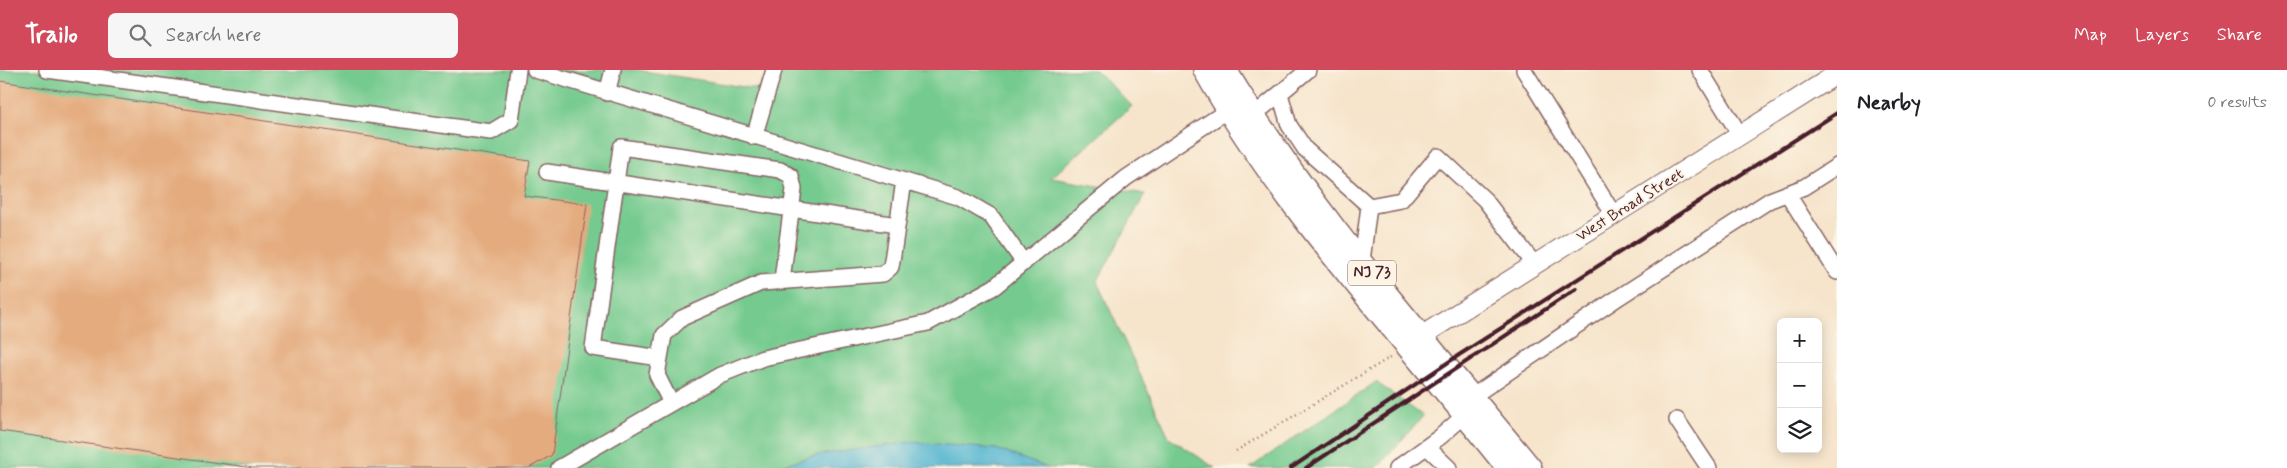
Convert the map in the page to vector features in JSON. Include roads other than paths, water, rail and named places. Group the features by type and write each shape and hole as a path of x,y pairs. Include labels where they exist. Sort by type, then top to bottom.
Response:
{"highway":[{"name":"NJ 73","path":"1204,70 1228,110 1289,199 1416,341 1469,406 1531,468"},
{"name":"NJ 73","path":"1226,70 1275,146 1309,194 1362,261 1416,341"},
{"name":"NJ 73","path":"1469,406 1507,468"}],"main road":[{"name":"West Broad Street","path":"1416,341 1837,74"}],"street":[{"path":"47,70 491,132 511,120 518,70"},
{"path":"535,70 958,197 991,216 1024,263"},
{"path":"607,93 613,70"},
{"path":"754,137 774,70"},
{"path":"1254,115 1308,70"},
{"path":"1524,70 1614,215"},
{"path":"1700,70 1740,135"},
{"path":"1280,94 1289,124 1301,142 1317,160 1369,206"},
{"path":"559,468 720,375 763,358 928,323 994,287 1126,178 1228,110"},
{"path":"1275,146 1301,142"},
{"path":"660,358 593,348 622,147 780,170 791,176 794,189 782,280"},
{"path":"1369,206 1401,200 1438,156 1485,200 1534,265"},
{"path":"1397,468 1426,447 1469,406 1616,299 1770,200 1804,187 1837,166"},
{"path":"547,172 898,225"},
{"path":"672,403 657,375 664,335 682,318 761,283 883,274 891,268 904,181"},
{"path":"1787,193 1837,272"},
{"path":"1362,261 1369,206"},
{"path":"1677,420 1709,468"},
{"path":"1426,447 1449,468"}],"water":[{"path":"911,442 996,449 1048,468 770,468 818,455"}],"railway":[{"path":"1291,468 1459,355 1837,113"},
{"path":"1306,468 1576,289"}]}
